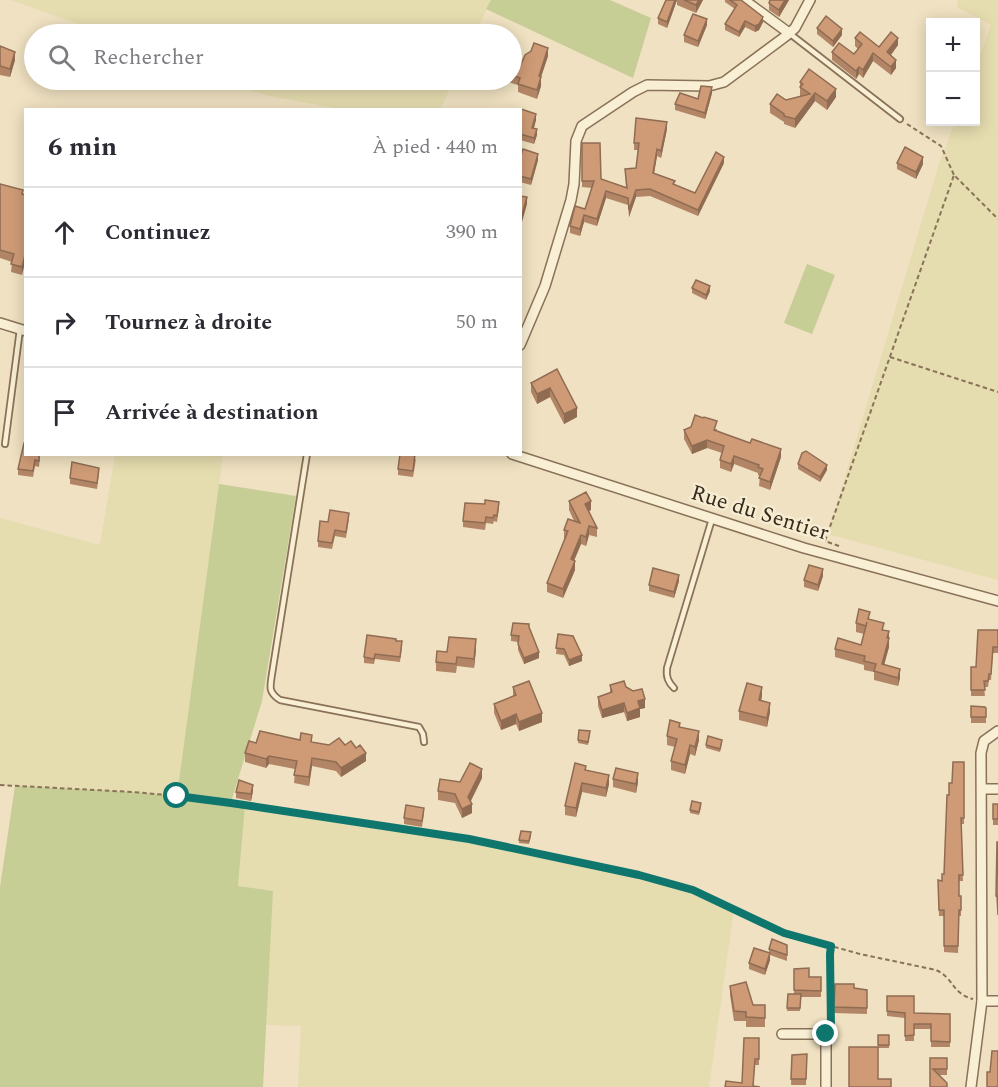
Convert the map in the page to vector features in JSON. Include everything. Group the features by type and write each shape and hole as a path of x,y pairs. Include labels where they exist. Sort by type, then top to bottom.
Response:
{"street":[{"path":"744,0 789,33"},
{"path":"522,340 545,286 571,200 574,184 574,154 578,132 582,126 647,85 709,86 724,82 795,28 810,0"},
{"path":"0,323 23,330"},
{"name":"Rue du Sentier","path":"518,456 804,548 998,601"},
{"path":"971,1087 982,1001 982,746 984,741 998,731"},
{"path":"982,789 998,789"},
{"path":"982,1001 998,1001"},
{"path":"782,1034 826,1034 826,1087"}],"lane":[{"path":"789,33 900,119"},
{"path":"5,444 23,330"},
{"path":"308,456 271,681 270,688 273,696 280,700 418,727 423,734 424,742"},
{"path":"674,688 668,682 667,668 712,519"}],"path":[{"path":"900,119 941,146 954,175 998,219"},
{"path":"847,548 825,541 954,175"},
{"path":"890,357 998,392"},
{"path":"0,785 121,791 231,803 469,839 639,875 693,890 784,933 860,954 936,970 945,975 958,993 982,1001"},
{"path":"826,1034 831,1027 831,946"}],"shaded area":[{"path":"11,0 491,0 480,24 78,24"},
{"path":"958,0 998,0 998,580 828,534 938,167 953,126 980,126 980,56 991,25 957,7"},
{"path":"250,90 449,90 441,108 334,108"},
{"path":"115,456 223,456 177,796 0,785 0,518 100,545"},
{"path":"245,805 469,839 558,857 693,890 734,909 709,1087 298,1087 301,1026 265,1025 273,891 238,886"}],"green space":[{"path":"491,0 610,0 651,18 633,78 486,9"},
{"path":"807,264 835,275 812,334 784,323"},
{"path":"219,484 296,496 262,701 231,802 245,805 238,886 273,891 263,1087 0,1087 0,887 15,786 177,796"}],"building":[{"path":"666,0 675,0 667,22 658,18"},
{"path":"684,0 699,0 696,5"},
{"path":"730,0 741,0 763,17 759,24 755,26 745,21 739,32 725,24 737,5"},
{"path":"770,0 785,0 779,10 769,3"},
{"path":"693,14 707,19 698,41 684,35"},
{"path":"826,16 842,29 833,41 817,28"},
{"path":"860,32 879,47 891,32 898,38 887,52 896,60 891,67 873,53 863,70 859,67 856,71 832,52 839,43 854,54 862,44 855,38"},
{"path":"534,43 548,48 537,90 522,85 522,62 525,55 531,51"},
{"path":"0,46 15,52 10,69 0,66"},
{"path":"809,69 836,89 827,101 815,93 795,119 784,116 770,104 777,94 786,100 810,94 800,87 803,84 800,82"},
{"path":"701,86 712,87 705,113 675,104 680,93 698,99"},
{"path":"522,109 536,114 532,128 537,129 534,138 522,135"},
{"path":"636,118 667,122 661,151 657,149 653,173 675,181 673,184 695,193 716,152 724,157 698,210 650,189 636,190 629,210 628,198 606,191 597,219 584,215 580,229 570,226 575,206 585,209 594,181 582,181 582,143 600,143 601,179 627,188 625,169 636,168 639,143 634,143"},
{"path":"905,147 923,157 916,172 897,163"},
{"path":"523,149 538,154 531,179 522,177"},
{"path":"0,184 23,190 24,259 22,267 11,264 14,254 0,250"},
{"path":"522,196 527,197 522,215"},
{"path":"696,280 710,286 706,295 692,288"},
{"path":"557,369 577,408 564,414 550,388 537,394 531,383"},
{"path":"695,415 717,421 714,430 750,443 752,439 781,449 770,482 759,478 763,469 758,467 759,465 734,456 731,464 720,460 724,446 707,440 692,446 684,430 691,427"},
{"path":"24,443 24,456 39,456 39,461 35,460 33,471 18,469"},
{"path":"806,451 827,465 820,477 798,464 802,453"},
{"path":"400,456 415,456 413,471 398,469"},
{"path":"72,462 99,468 97,483 70,478"},
{"path":"586,492 591,501 585,504 597,528 589,526 586,537 581,535 571,559 575,561 563,589 547,583 568,531 564,530 568,519 580,523 569,501"},
{"path":"485,500 499,502 497,516 486,517 485,523 463,521 465,503 485,504"},
{"path":"330,510 349,513 346,532 335,530 332,543 318,541 320,521 328,522"},
{"path":"809,565 823,569 818,585 804,580"},
{"path":"653,568 679,575 674,592 649,585"},
{"path":"859,609 870,612 868,619 884,623 882,630 889,631 882,664 900,669 898,678 874,671 876,664 864,661 865,656 835,649 838,638 861,645 866,626 856,623"},
{"path":"513,623 529,624 539,652 524,658 518,644 519,636 511,635"},
{"path":"978,630 998,630 998,647 993,647 991,674 989,674 988,681 984,681 985,690 971,690 971,667 976,667"},
{"path":"558,634 573,636 582,655 569,660 564,649 556,648"},
{"path":"367,635 402,641 400,657 375,654 374,659 364,657"},
{"path":"449,637 476,639 474,659 457,657 456,664 436,662 437,651 447,652"},
{"path":"529,681 542,713 519,722 516,714 501,721 494,704 516,695 513,687"},
{"path":"624,681 626,687 633,691 642,689 645,699 638,701 640,708 627,713 624,703 602,710 598,697 612,692 610,685"},
{"path":"747,683 762,687 759,700 770,703 767,718 739,711"},
{"path":"971,706 985,707 986,717 971,717"},
{"path":"670,720 680,723 679,727 699,731 695,747 690,745 685,765 671,761 677,739 667,736"},
{"path":"579,730 590,731 588,742 578,740"},
{"path":"260,731 300,740 301,733 312,735 311,742 329,745 339,738 345,745 351,741 356,748 360,745 366,753 341,768 336,762 312,758 309,777 294,775 297,761 269,756 266,759 245,753 249,741 256,743"},
{"path":"708,736 722,740 720,749 706,745"},
{"path":"953,762 964,762 964,818 961,818 963,875 959,875 961,910 959,910 958,946 944,946 944,910 939,910 938,880 942,881 942,874 944,874 947,795 949,795 949,783 952,783"},
{"path":"470,763 482,769 468,797 472,804 462,809 455,794 438,791 440,779 460,782"},
{"path":"575,763 586,766 585,770 609,775 606,788 582,783 576,808 565,806"},
{"path":"616,768 638,773 636,784 613,779"},
{"path":"239,780 253,785 251,794 236,792"},
{"path":"692,801 701,803 699,812 690,810"},
{"path":"993,804 998,804 998,819 993,819"},
{"path":"406,805 424,808 422,821 404,818"},
{"path":"521,831 531,832 529,841 519,840"},
{"path":"998,842 998,915 996,896"},
{"path":"772,939 787,945 787,955 769,949"},
{"path":"754,948 770,953 765,969 749,963"},
{"path":"809,968 809,977 821,977 821,991 794,990 794,969"},
{"path":"746,982 753,1005 765,1005 765,1018 746,1017 746,1012 734,1011 730,986"},
{"path":"835,984 854,984 854,988 867,990 867,1008 834,1007"},
{"path":"788,994 801,994 800,1008 787,1008"},
{"path":"887,996 914,996 914,1013 950,1014 950,1042 931,1041 931,1024 914,1024 914,1035 905,1036 905,1013 887,1011"},
{"path":"878,1035 889,1035 889,1045 878,1045"},
{"path":"744,1038 759,1038 759,1059 755,1059 753,1086 760,1087 725,1087 726,1081 742,1083"},
{"path":"849,1047 878,1047 878,1079 891,1079 891,1087 849,1087"},
{"path":"992,1051 998,1051 998,1087 987,1087 987,1072 990,1072"},
{"path":"807,1054 806,1079 791,1079 792,1055"},
{"path":"930,1058 947,1058 947,1069 933,1069 947,1083 947,1087 930,1087"}],"route":[{"path":"177,796 469,839 639,875 693,890 784,933 831,946 831,1027 826,1034"}]}
